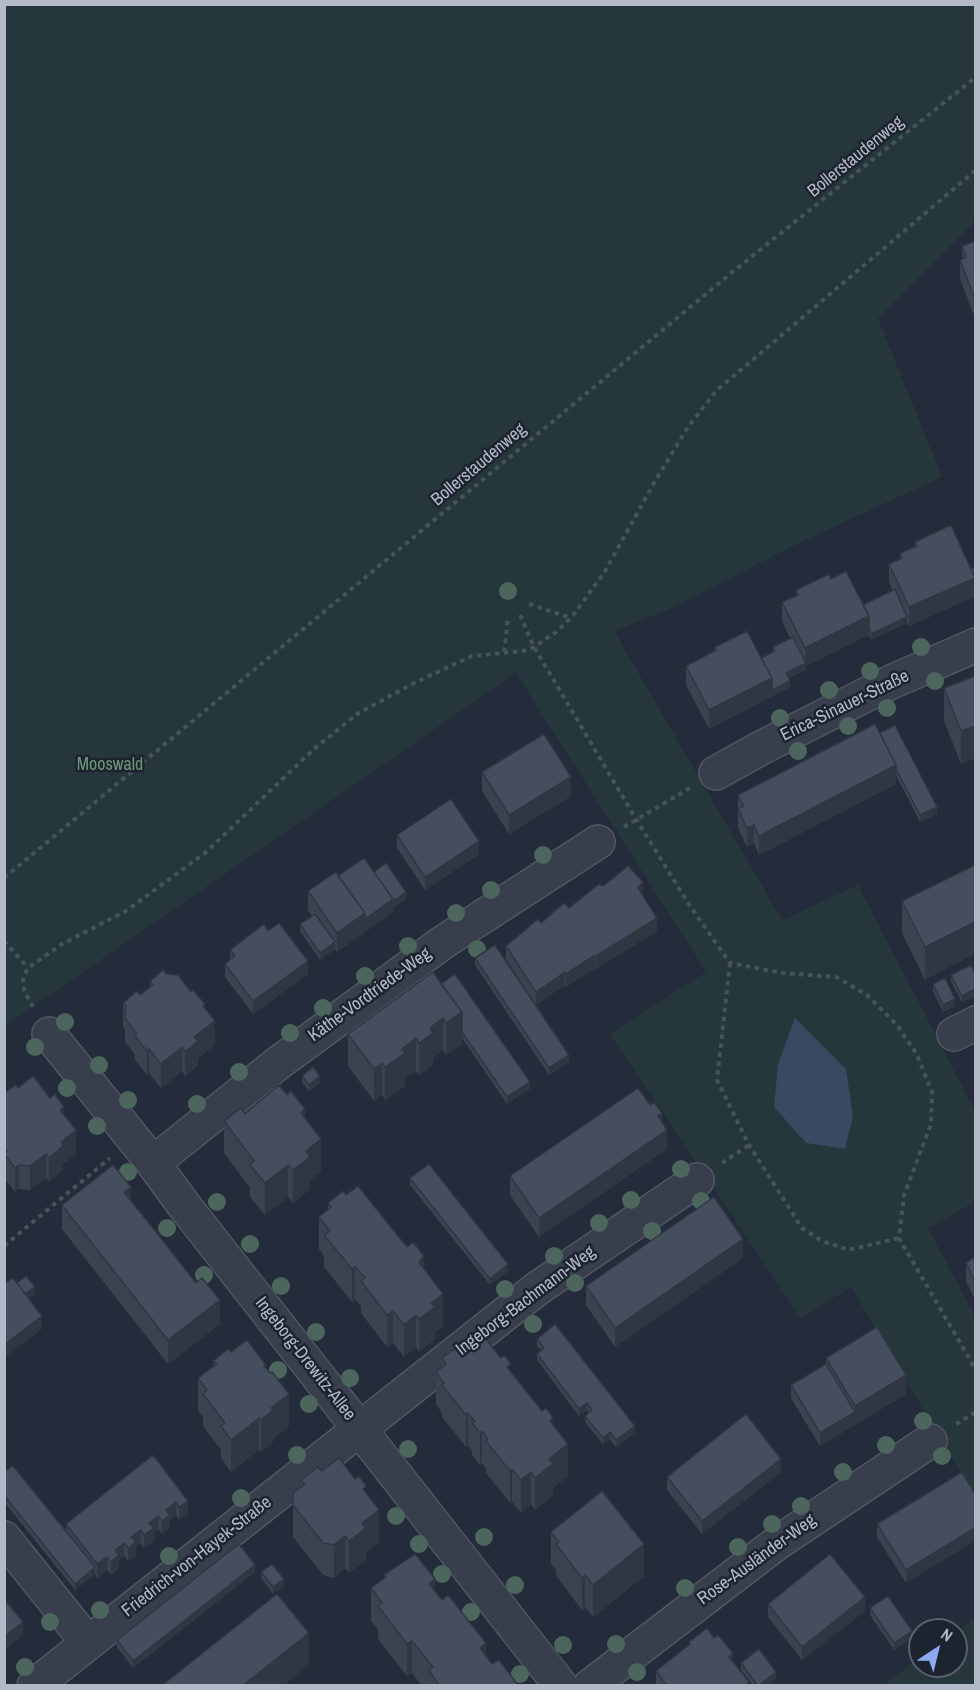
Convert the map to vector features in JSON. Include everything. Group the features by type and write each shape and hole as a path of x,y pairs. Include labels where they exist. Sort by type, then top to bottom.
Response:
{"street":[{"name":"Erica-Sinauer-Straße","path":"716,773 891,682 975,645"},
{"name":"Käthe-Vordtriede-Weg","path":"144,1151 277,1064 433,950 598,842"},
{"name":"Ingeborg-Drewitz-Allee","path":"49,1034 144,1151 183,1204 561,1686"},
{"name":"Ingeborg-Bachmann-Weg","path":"361,1429 538,1288 697,1180"},
{"name":"Friedrich-von-Hayek-Straße","path":"49,1681 88,1643 361,1429"},
{"name":"Rose-Ausländer-Weg","path":"590,1686 777,1543 930,1441"},
{"path":"4,1538 88,1643"}],"path":[{"name":"Bollerstaudenweg","path":"4,878 736,269 975,77"},
{"path":"49,1034 24,990 23,979 28,968 62,944 126,912 205,853 315,748 357,714 414,683 472,656 523,651 534,647 556,632 571,618 604,573 688,427 716,391 975,170"},
{"path":"529,604 571,618"},
{"path":"520,615 534,647 636,819 690,906 729,963 717,1080 749,1145 802,1228 822,1241 848,1250 899,1238"},
{"path":"504,652 508,619"},
{"path":"598,842 716,773"},
{"path":"4,941 28,968"},
{"path":"729,963 782,973 836,977 867,995 897,1025 916,1053 932,1092 931,1124 904,1195 899,1238 975,1370"},
{"path":"4,1246 144,1151"}],"green space":[{"name":"Mooswald","path":"5,5 975,5 975,221 878,318 942,477 797,544 669,609 614,631 782,920 858,885 975,1111 975,1202 928,1228 975,1316 975,1497 851,1287 801,1318 610,1034 706,972 516,673 5,1026"},
{"path":"975,1618 975,1685 883,1685 908,1667 908,1678 968,1678 968,1623"}],"water":[{"path":"795,1018 846,1069 853,1117 845,1149 806,1143 774,1107 778,1064"}],"building":[{"path":"975,241 975,299 960,260 966,257 962,246"},
{"path":"951,525 975,578 909,607 889,564 902,558 900,553 917,546 915,542"},
{"path":"846,571 869,616 805,648 782,602 798,595 796,590 829,574 831,579"},
{"path":"895,589 907,617 871,634 869,616 863,605"},
{"path":"747,631 772,678 709,710 686,666 716,650 715,647"},
{"path":"793,637 806,663 786,673 790,681 772,690 772,678 761,658 775,651 773,647"},
{"path":"975,676 975,726 961,731 944,688"},
{"path":"875,724 896,765 759,836 754,825 747,828 738,809 744,806 738,795"},
{"path":"895,725 937,807 920,815 880,733"},
{"path":"544,734 571,777 509,815 482,772"},
{"path":"451,799 479,841 425,877 397,835"},
{"path":"364,858 393,899 365,919 365,913 338,876"},
{"path":"386,863 406,892 393,901 374,872"},
{"path":"975,865 975,922 925,947 902,901"},
{"path":"628,866 643,882 638,888 657,918 566,974 565,972 536,992 506,946 538,919 541,923 564,903 569,908 599,884 603,886"},
{"path":"336,872 365,913 337,933 308,891"},
{"path":"315,914 335,942 320,953 300,924"},
{"path":"279,923 308,961 253,1001 225,964 235,956 230,950 264,924 268,931"},
{"path":"495,945 569,1055 549,1068 475,958"},
{"path":"971,965 975,974 975,989 962,996 951,975"},
{"path":"163,970 167,974 178,975 191,992 193,990 205,1004 203,1006 215,1021 194,1037 198,1041 185,1052 182,1047 161,1064 135,1036 137,1034 125,1018 126,1006 123,1003 137,991 140,995 153,985 150,981"},
{"path":"433,972 462,1012 446,1023 443,1018 430,1028 433,1033 419,1043 416,1038 402,1049 405,1053 385,1067 382,1063 374,1069 348,1034"},
{"path":"455,974 530,1082 507,1097 462,1032 462,1012 441,984"},
{"path":"945,978 955,999 943,1005 933,984"},
{"path":"313,1067 320,1076 309,1085 302,1076"},
{"path":"33,1076 50,1098 55,1094 64,1107 60,1110 76,1130 61,1142 63,1146 49,1158 46,1154 30,1166 19,1165 15,1168 4,1154 7,1151 4,1147 4,1093 16,1085 18,1088"},
{"path":"279,1085 287,1095 291,1091 305,1109 301,1113 321,1139 306,1151 310,1157 293,1170 288,1165 265,1183 250,1165 254,1161 224,1121 241,1108 245,1114"},
{"path":"638,1088 650,1105 654,1102 662,1113 658,1116 667,1130 539,1218 510,1176"},
{"path":"429,1164 508,1264 490,1279 410,1178"},
{"path":"113,1165 131,1187 124,1192 196,1283 202,1278 220,1300 168,1340 62,1205"},
{"path":"358,1186 407,1247 413,1242 424,1256 419,1262 443,1294 431,1303 435,1307 419,1319 416,1315 404,1325 393,1311 387,1315 361,1281 365,1278 355,1267 352,1269 324,1235 330,1231 319,1217 331,1207 328,1203 343,1191 346,1195"},
{"path":"714,1197 743,1239 615,1328 586,1286"},
{"path":"975,1257 975,1281 966,1263"},
{"path":"26,1276 35,1287 25,1294 17,1283"},
{"path":"13,1278 42,1316 4,1345 4,1284"},
{"path":"555,1324 635,1426 616,1440 610,1432 603,1438 585,1416 592,1410 587,1403 579,1409 537,1354 544,1348 537,1339"},
{"path":"877,1327 906,1375 855,1406 826,1358"},
{"path":"483,1335 501,1358 504,1355 511,1364 507,1367 542,1411 546,1408 553,1418 550,1421 568,1444 549,1459 553,1464 535,1478 531,1472 521,1480 512,1469 510,1471 486,1441 488,1439 482,1431 480,1433 472,1423 475,1422 468,1413 466,1415 442,1385 444,1383 436,1372 446,1364 442,1358 460,1345 464,1350"},
{"path":"247,1340 266,1365 264,1366 270,1373 272,1372 289,1394 271,1408 273,1410 261,1420 259,1418 231,1440 221,1426 225,1423 203,1394 207,1390 198,1378 217,1364 213,1361 228,1349 231,1352"},
{"path":"826,1364 855,1412 820,1433 791,1385"},
{"path":"746,1414 781,1459 702,1521 667,1477"},
{"path":"153,1455 188,1501 179,1507 176,1502 166,1510 170,1515 162,1521 158,1516 149,1523 154,1528 144,1535 141,1530 131,1537 136,1542 128,1548 124,1543 115,1550 119,1555 111,1562 107,1557 97,1564 66,1524"},
{"path":"339,1458 355,1479 359,1476 366,1486 363,1489 379,1510 362,1523 366,1528 349,1541 345,1536 334,1545 323,1543 293,1505 293,1493 305,1484 301,1480 318,1467 322,1471"},
{"path":"13,1466 95,1567 75,1584 4,1495 4,1472"},
{"path":"962,1472 975,1494 975,1528 906,1570 877,1524"},
{"path":"602,1491 644,1544 593,1585 585,1575 582,1578 556,1544 559,1542 551,1532"},
{"path":"239,1544 255,1565 133,1661 117,1640"},
{"path":"415,1554 435,1579 429,1584 442,1600 448,1595 486,1643 480,1648 492,1664 499,1660 518,1686 440,1686 429,1671 433,1667 412,1641 407,1644 378,1606 382,1603 371,1588 386,1577 384,1575"},
{"path":"830,1554 865,1597 802,1647 768,1604"},
{"path":"272,1564 284,1579 273,1587 261,1572"},
{"path":"277,1594 309,1633 242,1686 161,1686"},
{"path":"888,1596 908,1625 908,1634 894,1643 870,1608"},
{"path":"4,1599 23,1622 4,1637"},
{"path":"707,1628 714,1638 718,1635 733,1653 729,1657 749,1682 745,1686 667,1686 656,1671"},
{"path":"759,1649 776,1672 758,1686 741,1663"}]}
